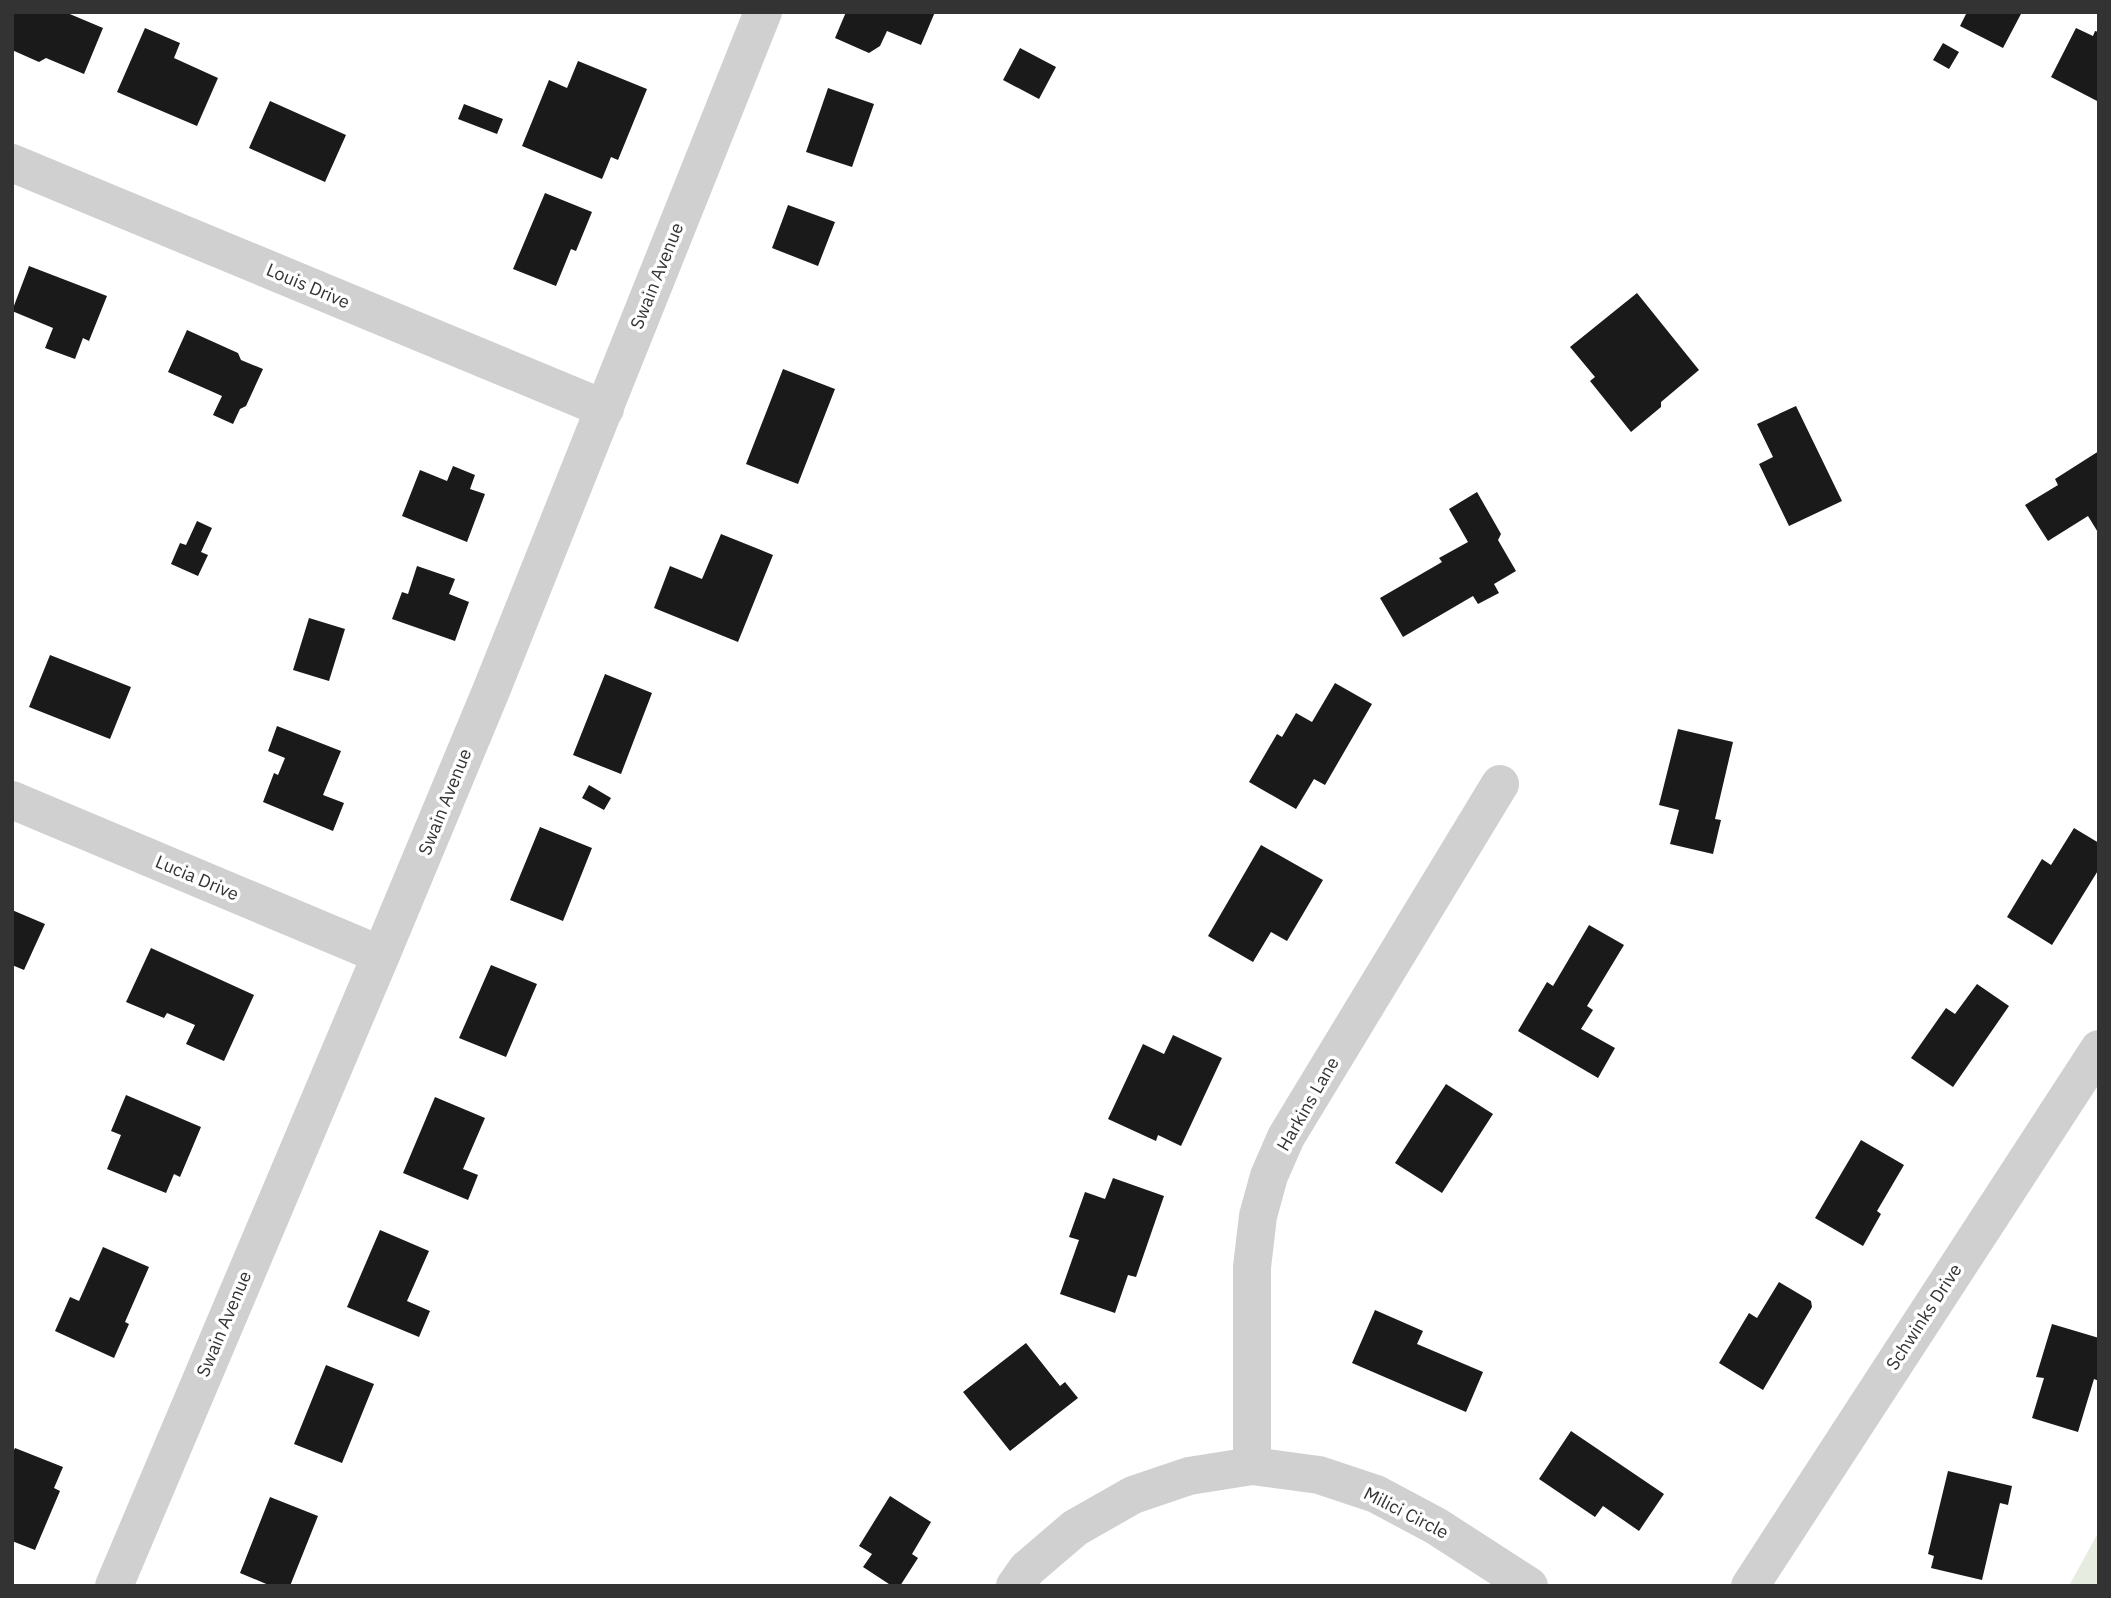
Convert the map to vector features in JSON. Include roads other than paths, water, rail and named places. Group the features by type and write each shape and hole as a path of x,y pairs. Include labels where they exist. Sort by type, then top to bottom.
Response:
{"street":[{"name":"Swain Avenue","path":"114,1586 381,956 605,410 763,12"},
{"name":"Louis Drive","path":"12,163 605,410"},
{"name":"Harkins Lane","path":"1252,1466 1252,1267 1258,1216 1269,1176 1286,1137 1500,784"},
{"name":"Lucia Drive","path":"12,800 381,956"},
{"name":"Schwinks Drive","path":"1750,1586 2099,1049"},
{"name":"Milici Circle","path":"1015,1586 1027,1569 1075,1528 1133,1495 1189,1476 1252,1466 1319,1475 1376,1494 1436,1526 1529,1586"}]}
